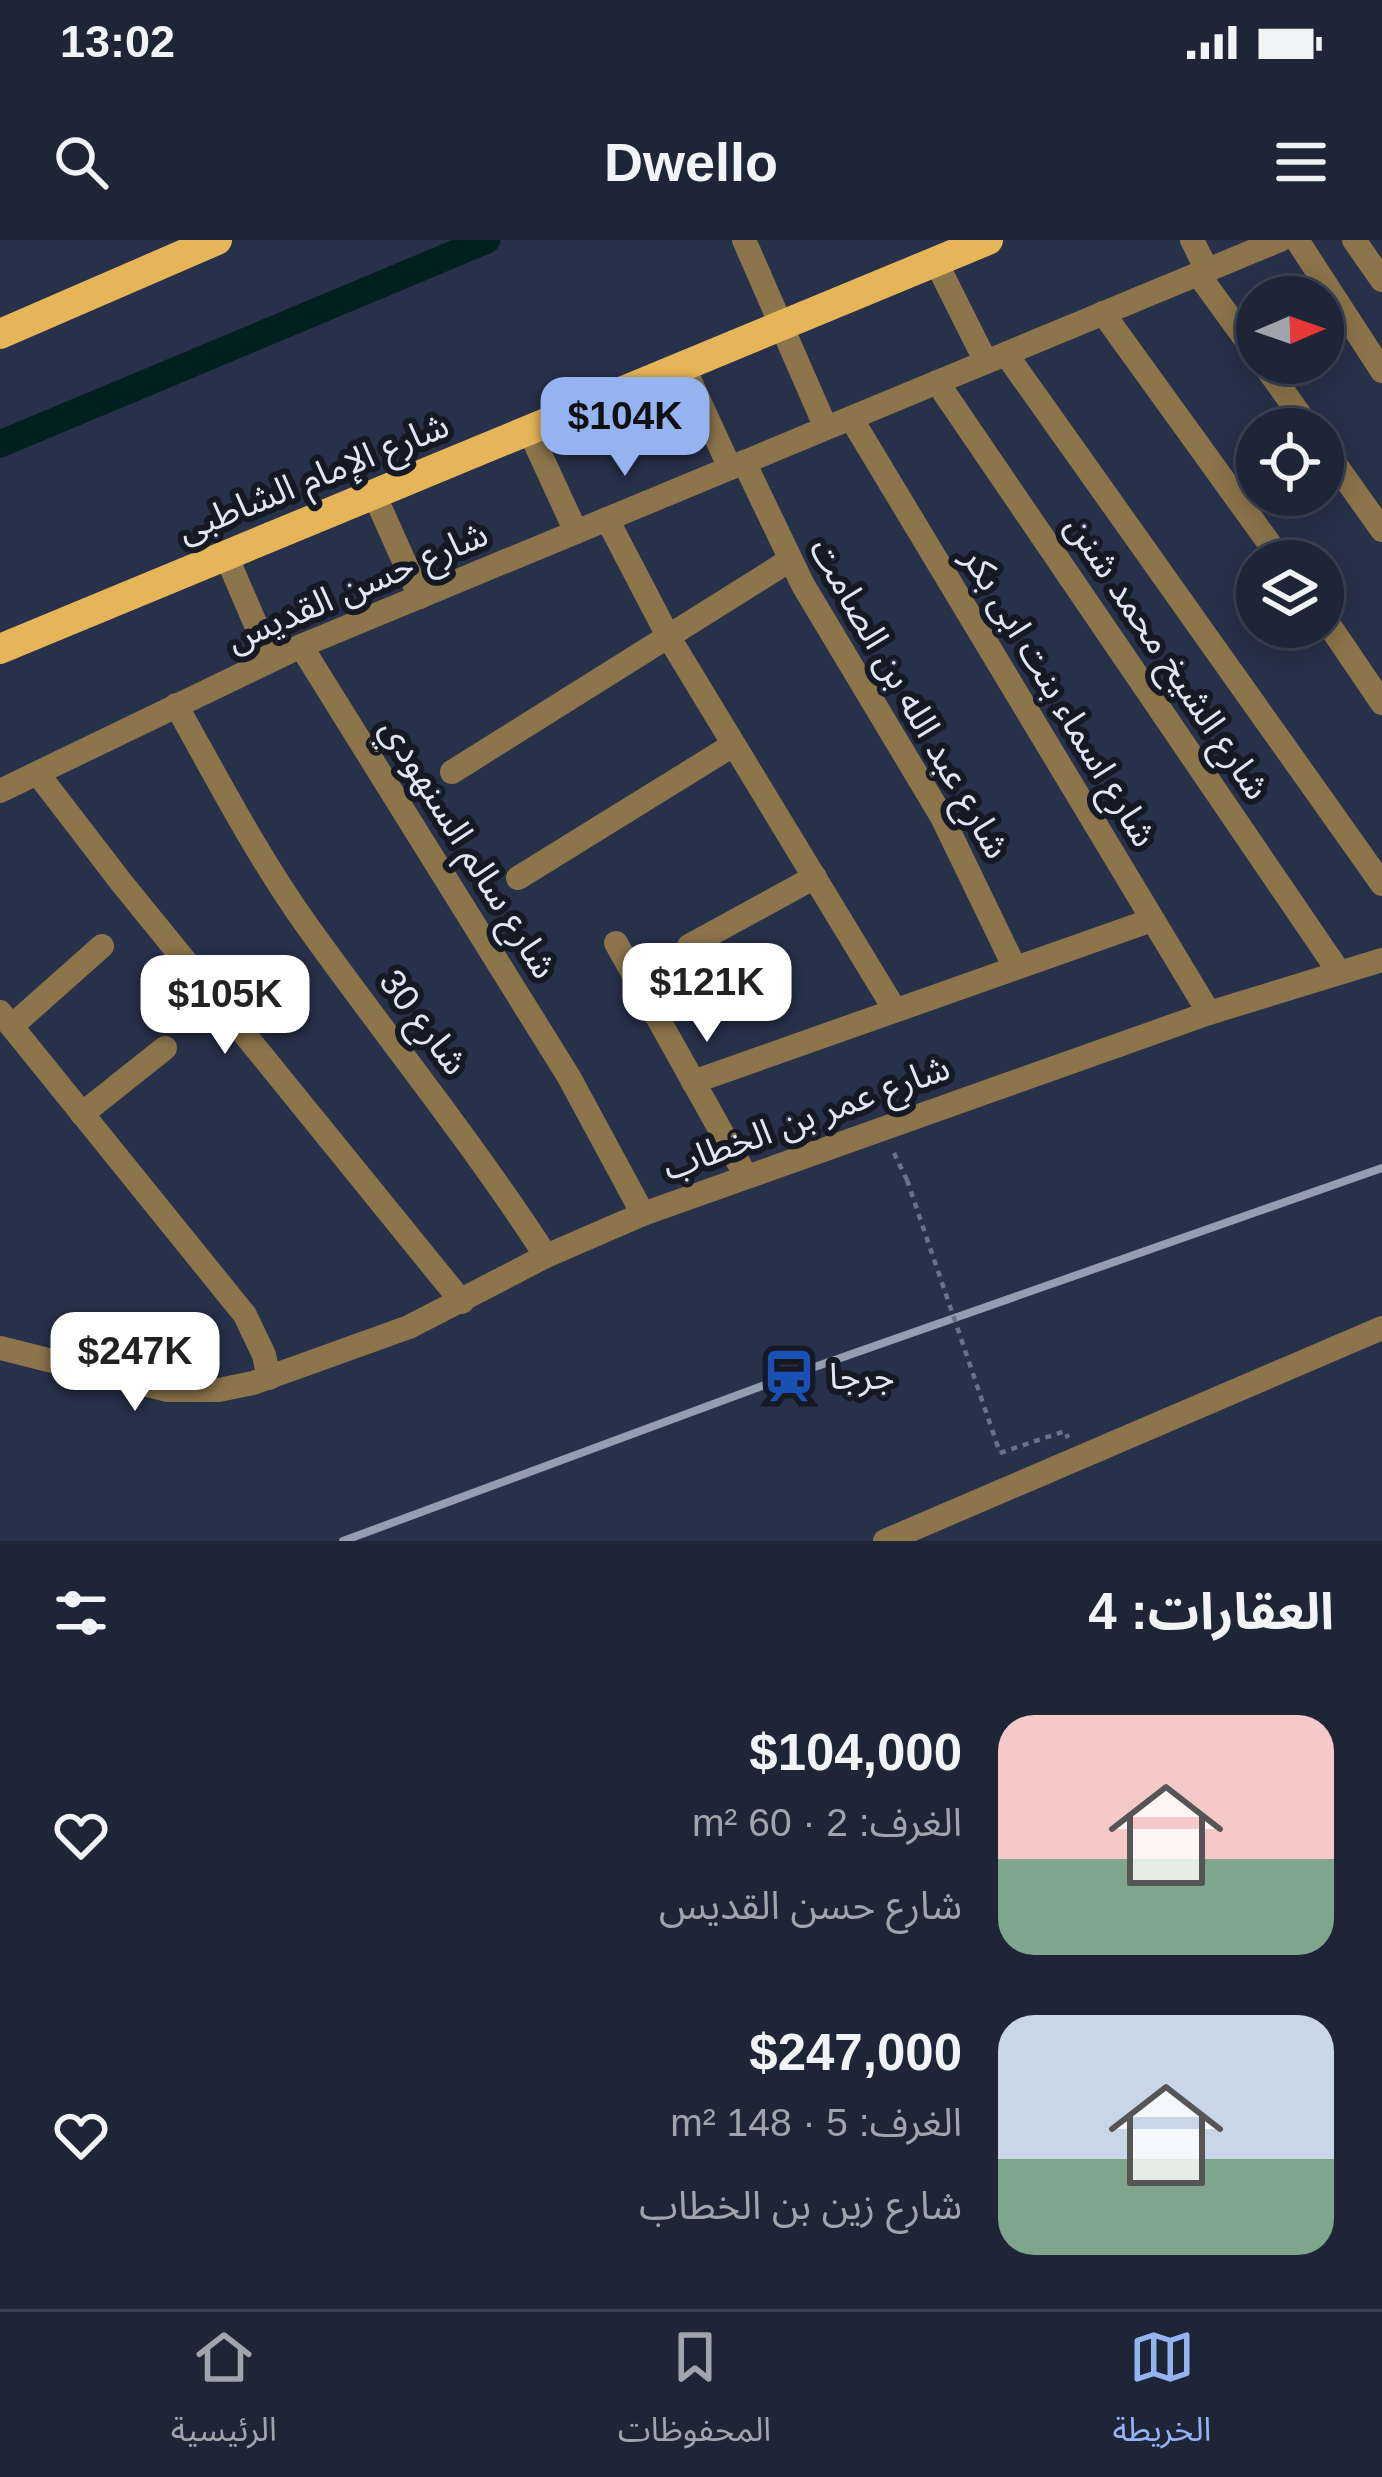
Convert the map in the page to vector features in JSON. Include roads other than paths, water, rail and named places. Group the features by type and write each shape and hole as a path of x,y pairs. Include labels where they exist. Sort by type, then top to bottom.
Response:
{"main road":[{"path":"0,334 163,250 217,240"},
{"name":"شارع الإمام الشاطبى","path":"0,649 988,240"}],"street":[{"name":"شارع اسماء بنت ابى بكر","path":"745,240 782,328 838,423 1209,1013"},
{"path":"1192,240 1203,272 1236,323"},
{"name":"شارع حسن القديس","path":"0,791 301,646 1280,240"},
{"path":"1298,240 1382,371"},
{"path":"1354,240 1382,280"},
{"path":"936,262 996,358 1382,884"},
{"path":"1103,313 1267,540"},
{"name":"شارع عبد الله بن الصامت","path":"684,368 790,560 942,817 1015,968"},
{"name":"شارع الشيخ محمد شنن","path":"937,382 1339,973"},
{"path":"530,432 576,532"},
{"path":"1344,477 1382,530"},
{"path":"374,494 420,597"},
{"path":"607,519 668,636 895,1010"},
{"path":"224,553 271,660"},
{"path":"452,772 790,560"},
{"name":"شارع سالم السنهودي","path":"301,646 569,1077 643,1214"},
{"path":"1344,647 1382,703"},
{"name":"شارع 30","path":"176,705 245,830 306,925 425,1082 546,1256"},
{"path":"518,878 733,745"},
{"path":"38,774 462,1302"},
{"path":"689,946 814,877"},
{"path":"693,1082 1152,920"},
{"path":"616,943 746,1176"},
{"path":"102,946 6,1019 244,1315 256,1334 268,1378"},
{"name":"شارع عمر بن الخطاب","path":"0,1348 168,1390 219,1390 268,1378 391,1334 546,1256 643,1214 1209,1013 1382,961"},
{"path":"82,1114 165,1048"},
{"path":"885,1541 936,1531 1382,1328"}],"waterway":[{"path":"0,444 487,240"}],"railway":[{"path":"343,1541 789,1376 1382,1168"}],"place":[{"name":"جرجا","path":"789,1376"}]}
